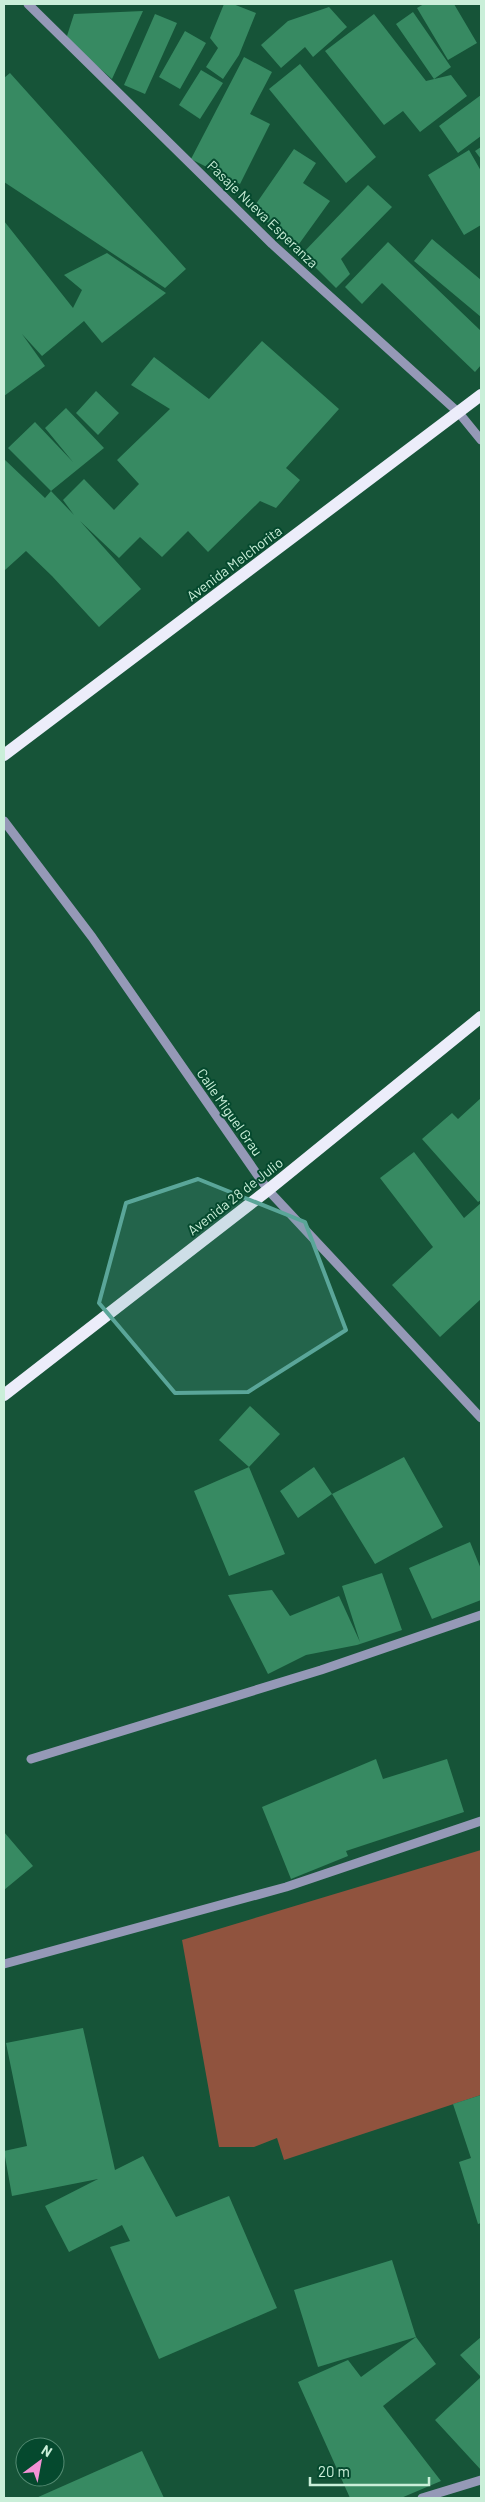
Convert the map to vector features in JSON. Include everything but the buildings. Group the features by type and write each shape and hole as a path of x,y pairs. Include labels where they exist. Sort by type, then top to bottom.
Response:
{"main road":[{"name":"Avenida Melchorita","path":"4,755 481,395"},
{"name":"Avenida 28 de Julio","path":"4,1395 268,1190 481,1017"}],"street":[{"name":"Pasaje Nueva Esperanza","path":"28,4 272,244 458,413 481,440"},
{"name":"Calle Miguel Grau","path":"4,821 92,937 268,1190 481,1418"},
{"path":"31,1758 322,1670 481,1615"},
{"path":"4,1964 286,1887 481,1821"},
{"path":"422,2498 481,2480"}],"highlighted area":[{"path":"198,1179 305,1222 346,1330 248,1392 175,1393 99,1303 126,1203"}],"shaded area":[{"path":"481,1850 481,2095 284,2160 277,2138 254,2147 219,2147 182,1940"}]}
